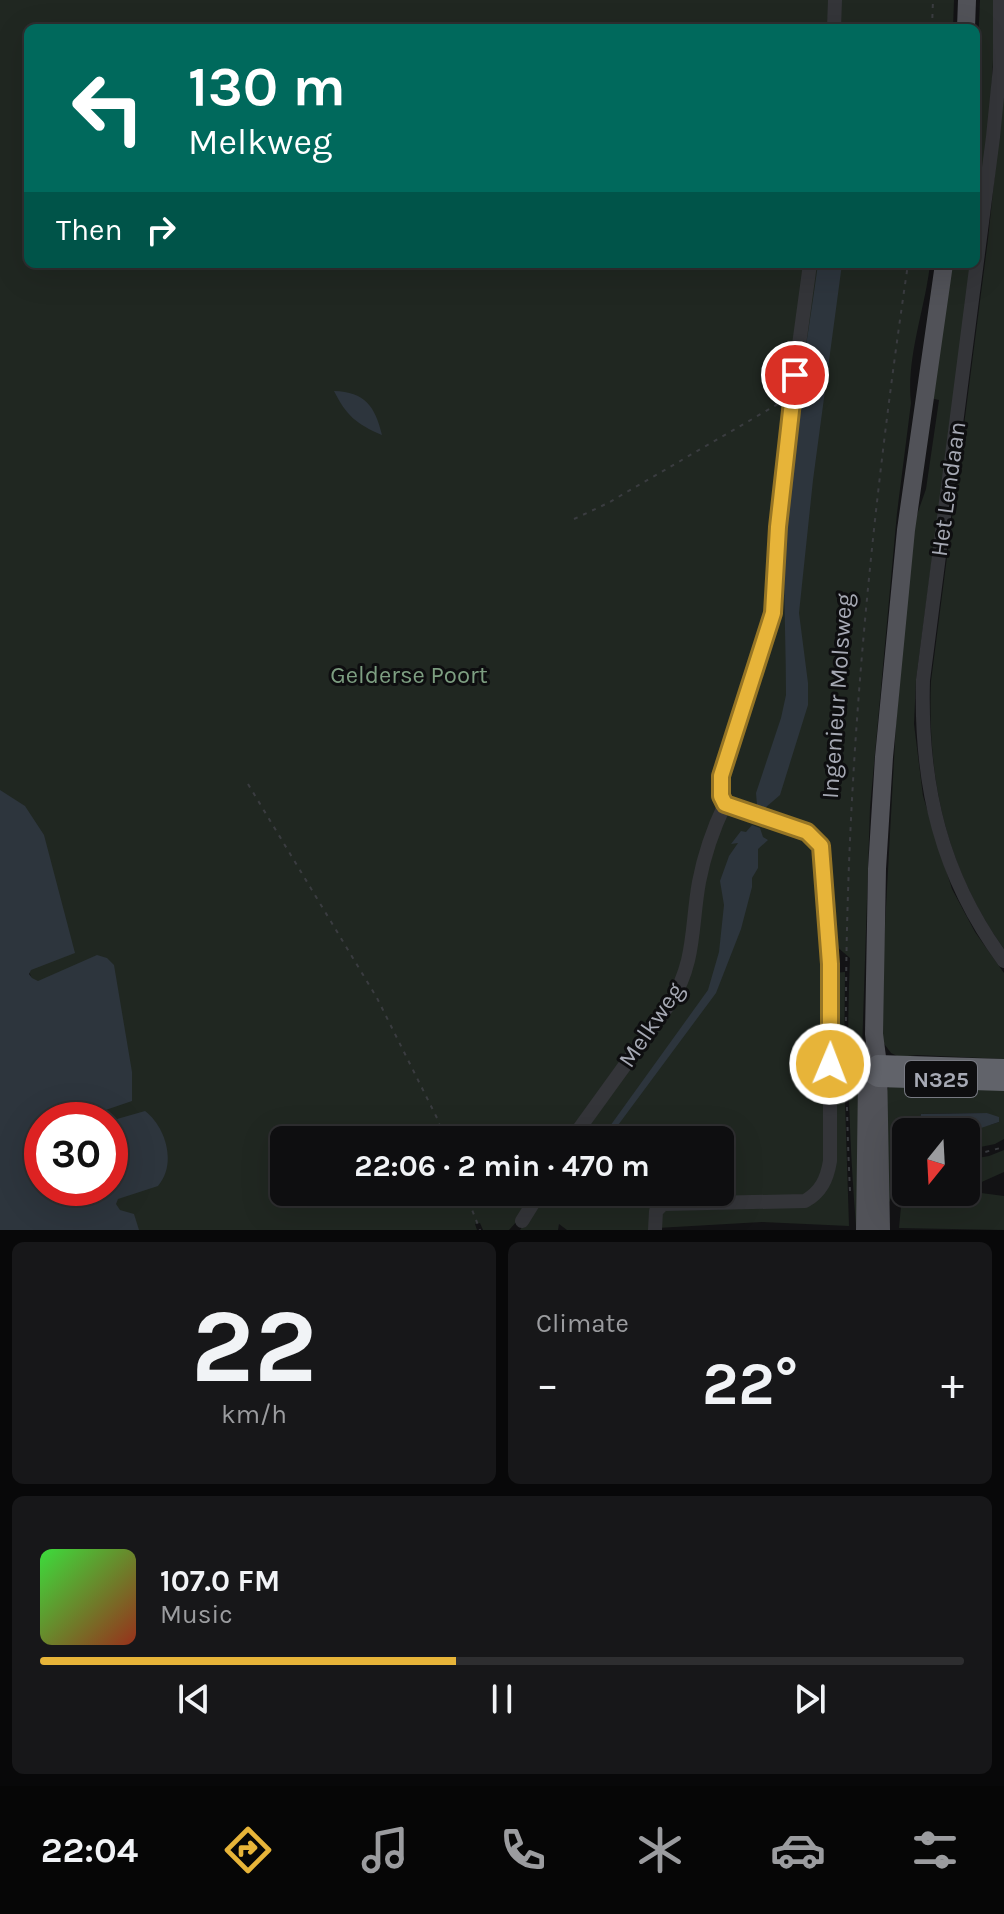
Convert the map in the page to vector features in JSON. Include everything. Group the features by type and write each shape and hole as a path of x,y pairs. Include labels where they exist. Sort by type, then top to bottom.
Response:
{"highway":[{"name":"N325","path":"875,1071 1004,1069"},
{"name":"N325","path":"875,1071 1004,1081"}],"main road":[{"path":"966,24 967,0"},
{"path":"881,1230 874,1034 877,869 894,639 906,530 943,268"},
{"path":"865,1230 875,1071"}],"street":[{"path":"834,24 835,0"},
{"name":"Het Lendaan","path":"980,238 1000,67 1000,0"},
{"name":"Melkweg","path":"581,1126 670,1003 689,963 699,880 725,804 721,796 721,776 773,613 791,402 809,268"},
{"name":"Het Lendaan","path":"976,268 923,680 922,726 929,793 945,853 980,928 1004,961"},
{"path":"655,1230 656,1211 663,1204 794,1203 810,1198 825,1181 830,1161 830,964 821,846 807,832 725,804"},
{"path":"830,964 847,963"},
{"path":"522,1221 531,1206"}],"path":[{"path":"932,24 933,0"},
{"name":"Ingenieur Molsweg","path":"850,1198 846,1064 852,806 883,443 907,268"},
{"path":"574,519 634,488 775,405 791,402"},
{"path":"248,784 377,998 440,1126"},
{"path":"980,1153 1004,1147"},
{"path":"471,1206 480,1230"},
{"path":"894,1210 896,1206"}],"green space":[{"name":"Gelderse Poort","path":"0,0 954,0 953,24 24,24 24,268 930,268 911,368 911,403 897,513 870,808 861,1082 861,1226 856,1226 850,1126 850,958 830,941 814,842 828,992 827,1153 817,1184 803,1196 734,1197 734,1126 270,1126 270,1206 663,1206 649,1230 567,1230 559,1224 558,1230 520,1230 533,1209 530,1207 509,1230 483,1230 480,1223 475,1224 477,1230 120,1230 114,1206 128,1206 128,1102 78,1102 30,974 0,916"},
{"path":"980,0 993,0 993,58 980,196 980,24"},
{"path":"1004,87 1004,949 968,887 944,822 933,753 931,681 988,239"},
{"path":"950,268 970,268 916,680 914,724 923,796 952,889 975,932 1004,973 1004,1059 899,1057 891,1053 882,1041 896,723 913,526 926,489 939,400 930,398"},
{"path":"845,972 844,1070 849,1226 762,1222 657,1228 660,1209 784,1207 823,1190 833,973"},
{"path":"1004,1083 1004,1139 980,1147 980,1126 999,1122 987,1113 921,1114 920,1118 892,1118 892,1195 887,1208 886,1093 889,1086"},
{"path":"1004,1150 1004,1172 980,1183 980,1158"},
{"path":"980,1193 1004,1196 1004,1230 899,1228 901,1206 980,1206"}],"shaded area":[{"path":"817,268 841,268 799,613 808,705 780,795 765,808 757,805 756,793 786,695 786,512 795,419"},
{"path":"334,391 354,394 367,402 376,416 382,435 353,418"},
{"path":"0,790 25,806 44,835 75,953 31,970 29,974 38,981 97,955 107,958 114,965 132,1072 132,1101 128,1102 24,1102 24,1206 117,1206 120,1210 134,1214 139,1230 0,1230"},
{"path":"752,825 760,828 763,837 768,840 758,849 758,868 752,878 741,929 716,993 617,1126 610,1126 708,990 719,952 724,905 720,881 729,856 738,843 731,844 741,831 746,832"},
{"path":"145,1111 159,1126 168,1157 164,1177 158,1186 128,1196 128,1116"},
{"path":"987,1113 999,1117 999,1122 980,1128 980,1118 920,1118 921,1114"}],"route":[{"path":"795,375 784,455 773,613 721,776 721,796 725,804 807,832 821,846 830,964 830,1064"}]}
